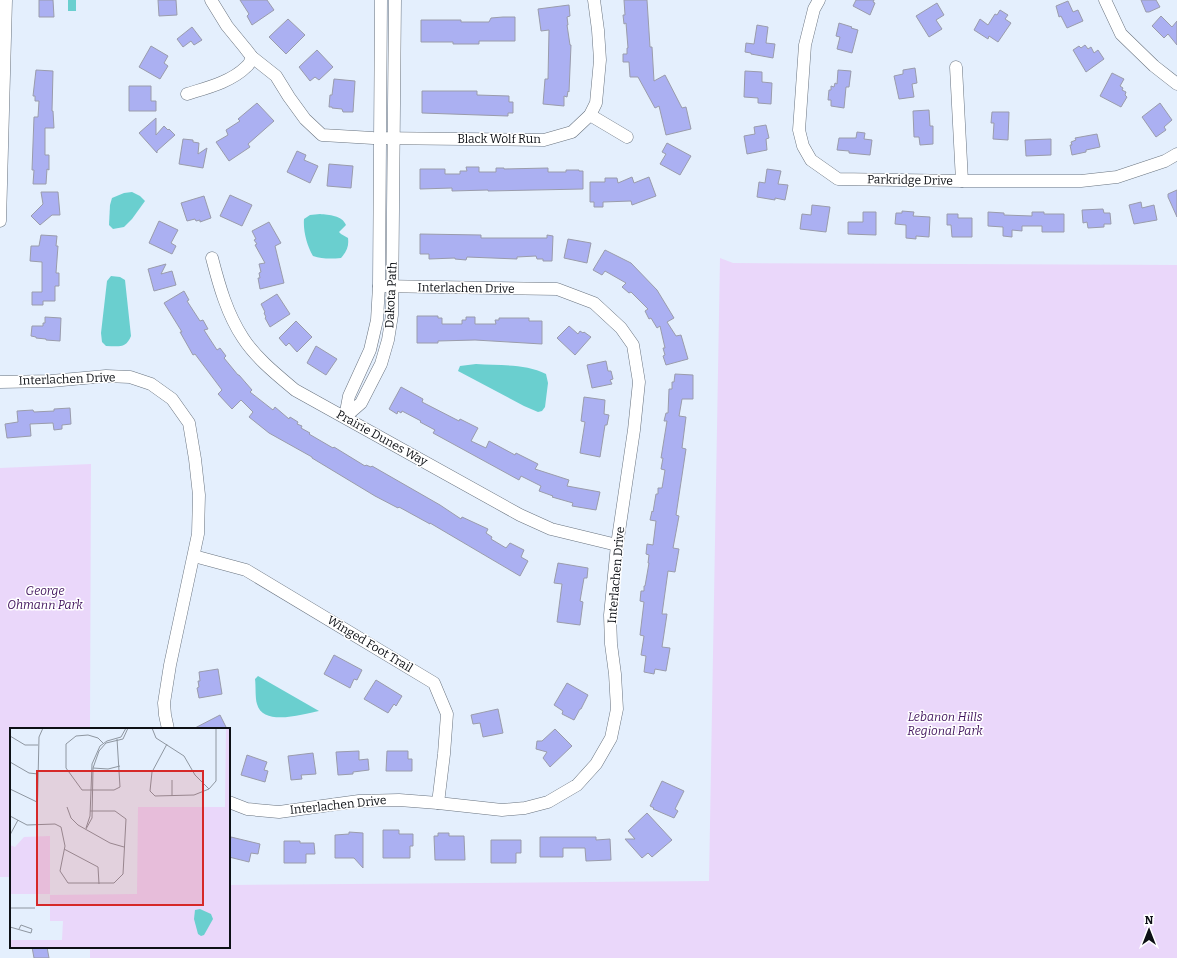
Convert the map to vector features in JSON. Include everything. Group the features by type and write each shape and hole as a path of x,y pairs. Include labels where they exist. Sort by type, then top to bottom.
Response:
{"street":[{"path":"0,221 3,26 6,0"},
{"name":"Black Wolf Run","path":"211,0 227,26 252,57 276,76 305,119 322,135 380,138 544,140 572,132 590,115 596,103 600,60 594,0"},
{"name":"Dakota Path","path":"345,417 349,396 370,350 377,320 379,286 381,0"},
{"name":"Dakota Path","path":"345,417 361,403 381,364 388,340 392,315 395,0"},
{"name":"Parkridge Drive","path":"819,0 814,9 805,45 798,130 803,146 811,160 838,179 1081,181 1116,177 1165,161 1177,154"},
{"path":"1105,0 1121,34 1154,66 1177,84"},
{"path":"187,94 231,78 247,67 252,57"},
{"path":"956,67 962,181"},
{"path":"590,115 627,137"},
{"name":"Prairie Dunes Way","path":"212,258 218,284 227,308 243,338 276,374 295,390 520,515 551,530 617,545"},
{"name":"Interlachen Drive","path":"230,802 247,809 279,812 359,801 399,800 502,810 525,808 548,802 577,785 596,764 611,738 617,709 610,615 617,545 634,430 639,382 633,345 621,328 594,303 557,290 379,286"},
{"name":"Interlachen Drive","path":"0,382 51,381 106,376 130,377 151,384 172,399 189,423 199,495 198,534 170,665 164,703 168,728"},
{"name":"Winged Foot Trail","path":"194,556 246,570 434,683 447,714 438,803"}],"green space":[{"name":"Lebanon Hills Regional Park","path":"720,258 733,263 1177,265 1177,958 90,958 90,948 230,948 230,885 709,881"},
{"name":"George Ohmann Park","path":"91,464 90,728 10,728 10,877 0,877 0,468"}],"shaded area":[{"path":"68,0 76,0 76,11 68,11"},
{"path":"132,192 140,196 145,201 124,227 113,229 109,225 110,205 112,198 124,193"},
{"path":"320,214 338,217 342,219 346,225 339,232 348,238 348,246 341,258 320,258 313,256 311,252 307,243 304,219 310,215"},
{"path":"111,276 120,277 125,280 131,336 127,343 121,346 106,346 102,342 101,333 107,281"},
{"path":"476,364 529,368 546,374 548,383 545,407 542,411 538,412 458,371 460,366"},
{"path":"258,676 319,711 284,717 267,715 261,711 256,701 255,679"}],"building":[{"path":"39,0 53,0 54,17 39,17"},
{"path":"158,0 176,0 177,15 159,16"},
{"path":"240,0 267,0 274,10 252,25 247,16 249,14"},
{"path":"624,0 647,0 654,81 665,75 682,108 686,107 691,129 666,135 659,106 655,108 638,77 630,77 629,62 623,62 623,54 627,54 628,48 626,23 624,24 623,15 625,15"},
{"path":"856,0 874,0 873,2 875,3 870,15 853,6"},
{"path":"1141,0 1156,0 1160,7 1146,12"},
{"path":"1068,1 1073,12 1078,10 1083,21 1067,28 1061,16 1059,17 1056,6"},
{"path":"937,3 944,15 936,20 942,29 929,37 916,16"},
{"path":"569,5 570,16 567,17 567,25 571,45 569,92 568,91 567,97 564,96 564,106 543,104 545,79 548,79 549,30 541,31 538,9"},
{"path":"1000,10 1008,15 1005,19 1011,23 998,42 989,36 988,39 974,30 980,19 988,25 995,14 997,15"},
{"path":"1161,16 1172,27 1177,21 1177,45 1168,34 1164,38 1152,26"},
{"path":"515,17 515,41 479,41 479,44 421,42 421,20 489,22 491,18"},
{"path":"288,19 305,35 286,54 269,37"},
{"path":"839,23 858,30 852,53 837,49 840,37 836,36"},
{"path":"757,25 768,27 766,43 775,44 773,58 745,52 746,43 754,44"},
{"path":"192,27 202,40 194,45 191,41 183,47 177,39"},
{"path":"1085,45 1088,49 1091,47 1094,53 1098,50 1104,59 1086,72 1073,50 1079,46 1081,48"},
{"path":"151,46 168,56 164,63 168,66 160,79 139,67"},
{"path":"317,50 333,67 319,80 315,77 310,81 299,67"},
{"path":"915,68 917,83 912,84 914,97 899,99 894,76 903,74 903,70"},
{"path":"36,70 53,71 52,111 54,128 45,128 45,155 49,155 49,170 47,169 46,184 33,184 34,170 32,170 34,117 38,117 39,101 35,101 35,96 33,96"},
{"path":"838,70 851,71 849,87 846,87 844,108 831,106 831,100 828,100 831,86 834,87 835,83 837,84"},
{"path":"745,71 762,72 762,82 772,83 771,104 758,103 758,98 744,97"},
{"path":"1112,73 1124,79 1120,86 1123,88 1122,90 1126,92 1125,95 1127,97 1121,107 1100,96"},
{"path":"334,79 355,81 353,112 343,112 342,109 329,107"},
{"path":"129,86 151,86 151,101 156,101 156,111 129,111"},
{"path":"422,91 477,91 477,95 509,96 509,102 513,102 513,113 508,113 508,116 422,113"},
{"path":"257,103 274,121 248,144 250,147 229,161 216,142 228,135 226,130 240,121 238,119"},
{"path":"1160,103 1172,120 1164,127 1166,130 1156,137 1142,117"},
{"path":"929,110 930,126 933,126 933,144 920,145 919,137 914,137 913,111"},
{"path":"992,112 1009,112 1008,140 993,139 994,123 991,123"},
{"path":"156,118 156,135 164,126 175,135 157,151 157,153 139,133"},
{"path":"766,125 769,138 766,139 767,150 747,154 744,136 755,134 754,127"},
{"path":"857,132 865,133 864,139 872,140 870,155 837,150 839,138 856,138"},
{"path":"1097,134 1100,147 1072,155 1070,145 1072,145 1071,142 1076,140 1075,138"},
{"path":"183,139 193,140 193,142 199,143 198,154 207,148 203,168 179,164"},
{"path":"1051,139 1051,155 1026,156 1025,140"},
{"path":"667,143 691,156 680,175 660,164 666,154 662,152"},
{"path":"297,151 306,155 304,160 318,166 310,183 287,172"},
{"path":"329,164 353,166 351,188 327,186"},
{"path":"466,167 479,167 479,172 496,172 496,168 548,168 548,172 579,170 583,171 583,189 452,191 452,188 420,189 420,169 445,169 445,174 460,174 460,171 467,171"},
{"path":"767,169 781,171 778,184 788,185 785,200 757,197 759,182 765,183"},
{"path":"632,177 634,183 649,177 656,196 632,205 631,201 603,202 603,207 594,207 594,202 590,202 590,182 605,182 605,178 617,178 618,183"},
{"path":"1177,190 1177,217 1168,194"},
{"path":"41,192 58,192 60,215 52,215 40,225 31,216 43,204"},
{"path":"230,195 252,205 242,226 220,216"},
{"path":"204,196 211,218 200,222 200,220 196,221 195,219 187,221 181,203"},
{"path":"1141,202 1142,208 1154,205 1157,220 1134,224 1129,205"},
{"path":"812,205 830,207 826,232 800,229 802,214 811,215"},
{"path":"1103,209 1104,213 1110,213 1111,224 1104,224 1104,227 1088,228 1087,222 1083,223 1082,210"},
{"path":"902,211 914,212 913,216 930,217 929,237 916,236 916,239 906,238 906,225 895,224 896,213 902,213"},
{"path":"863,212 876,212 876,235 848,234 848,222 863,222"},
{"path":"988,212 1004,213 1004,215 1032,216 1032,212 1044,212 1044,214 1064,214 1064,232 1042,232 1042,226 1022,226 1022,231 1012,230 1012,237 1003,236 1003,227 988,226"},
{"path":"947,214 958,214 958,218 972,218 972,237 952,237 951,225 947,225"},
{"path":"159,221 178,230 171,243 176,246 172,254 149,243"},
{"path":"269,222 281,243 275,246 284,283 260,289 258,278 260,278 259,273 261,272 259,264 265,263 255,245 257,244 254,240 256,239 252,231"},
{"path":"420,234 481,235 481,238 547,238 547,235 553,236 552,261 543,261 543,259 537,259 536,256 517,257 517,259 467,257 466,260 455,258 429,259 429,254 420,254"},
{"path":"41,235 57,236 56,246 58,246 56,273 59,273 59,286 55,286 55,301 43,301 43,305 32,305 32,292 42,292 42,262 30,261 31,246 39,246"},
{"path":"568,239 591,243 587,263 564,258"},
{"path":"605,250 631,263 657,290 674,318 667,322 676,336 681,335 688,359 666,365 663,356 665,355 663,348 665,348 660,326 657,328 651,318 649,319 645,311 648,309 631,292 629,293 622,287 626,283 605,271 602,275 593,270"},
{"path":"166,264 161,274 172,271 176,285 154,291 148,269"},
{"path":"184,291 189,300 187,301 200,321 203,320 208,329 204,330 217,350 220,348 226,356 224,358 252,390 250,392 273,410 275,407 289,419 290,417 298,422 297,424 302,426 301,428 310,433 309,434 333,448 334,447 365,466 372,466 440,505 461,519 462,517 488,529 486,533 492,537 491,539 506,548 510,543 524,550 521,557 528,561 520,576 430,523 375,496 312,457 269,433 249,417 253,412 241,400 232,409 218,394 222,390 195,354 193,355 180,332 182,332 164,303"},
{"path":"277,294 290,314 270,327 265,318 265,312 261,304"},
{"path":"417,316 438,316 438,318 442,318 442,324 462,324 462,320 466,320 466,317 475,317 475,324 496,324 495,320 499,320 499,318 529,318 529,321 542,321 542,344 475,340 417,343"},
{"path":"45,317 61,318 60,341 46,340 31,336 32,326 43,326 43,323 45,323"},
{"path":"296,321 312,337 297,352 289,343 286,346 279,338"},
{"path":"569,326 578,334 580,331 591,337 575,355 557,338"},
{"path":"316,346 337,359 326,375 307,363"},
{"path":"606,361 608,371 611,371 613,379 610,380 612,384 592,388 587,365"},
{"path":"675,374 693,375 693,399 682,399 679,416 686,417 682,448 686,449 676,515 679,516 673,548 679,549 675,572 668,571 662,614 667,614 662,647 670,648 666,671 655,669 654,674 644,672 646,656 641,655 644,636 640,635 644,602 640,601 641,591 644,591 649,563 649,555 646,554 647,544 653,545 656,521 650,520 656,494 658,494 658,488 662,488 665,470 661,469 663,458 661,458 667,421 664,421 666,413 668,413 669,389 672,389 672,382 674,382"},
{"path":"401,387 423,399 422,402 459,421 460,419 478,428 471,441 486,448 489,441 515,455 516,453 538,464 535,469 569,480 567,486 600,492 596,510 572,506 573,503 552,497 553,496 539,491 541,486 521,476 519,480 433,433 435,430 420,422 421,421 402,411 401,413 398,411 397,414 389,409"},
{"path":"584,397 605,400 604,414 609,415 607,425 605,425 600,457 580,453 585,422 581,421"},
{"path":"70,408 71,424 62,425 62,429 54,430 53,423 30,424 31,436 7,438 5,424 18,422 17,411 54,411 54,409"},
{"path":"558,563 588,568 587,578 584,578 580,601 583,602 580,625 557,622 562,584 554,583"},
{"path":"334,655 362,670 357,680 354,679 350,688 324,674"},
{"path":"218,669 222,694 199,698 197,688 199,687 198,681 200,681 199,672"},
{"path":"376,680 402,696 396,706 394,704 388,713 364,699"},
{"path":"567,683 588,695 574,720 562,714 563,711 554,705"},
{"path":"498,709 503,733 483,737 480,723 473,724 471,715"},
{"path":"220,715 226,728 195,728"},
{"path":"555,729 572,746 550,767 543,758 547,752 536,749 537,741 542,741"},
{"path":"359,751 359,760 368,759 369,770 353,772 353,774 338,775 336,752"},
{"path":"387,751 408,751 408,759 412,759 412,771 386,771"},
{"path":"313,753 316,774 301,775 302,779 291,780 288,756"},
{"path":"247,755 267,762 264,770 268,771 265,782 241,775"},
{"path":"662,781 684,791 675,809 678,811 674,818 653,809 654,808 650,806"},
{"path":"647,813 672,840 652,857 648,853 642,858 625,839 635,839 628,831"},
{"path":"383,830 399,830 399,834 413,834 413,846 410,846 410,858 383,858"},
{"path":"349,832 363,833 363,868 354,858 335,858 335,835 349,834"},
{"path":"438,833 449,833 449,836 464,836 465,860 435,860 434,836 438,836"},
{"path":"231,837 260,844 258,854 251,853 249,862 230,857"},
{"path":"540,837 596,837 596,840 610,839 611,860 586,861 585,848 563,848 563,857 540,857"},
{"path":"491,840 521,840 521,853 516,853 516,863 491,863"},
{"path":"284,841 314,843 315,854 306,854 306,863 284,863"},
{"path":"32,948 47,948 49,958 34,958"}]}
